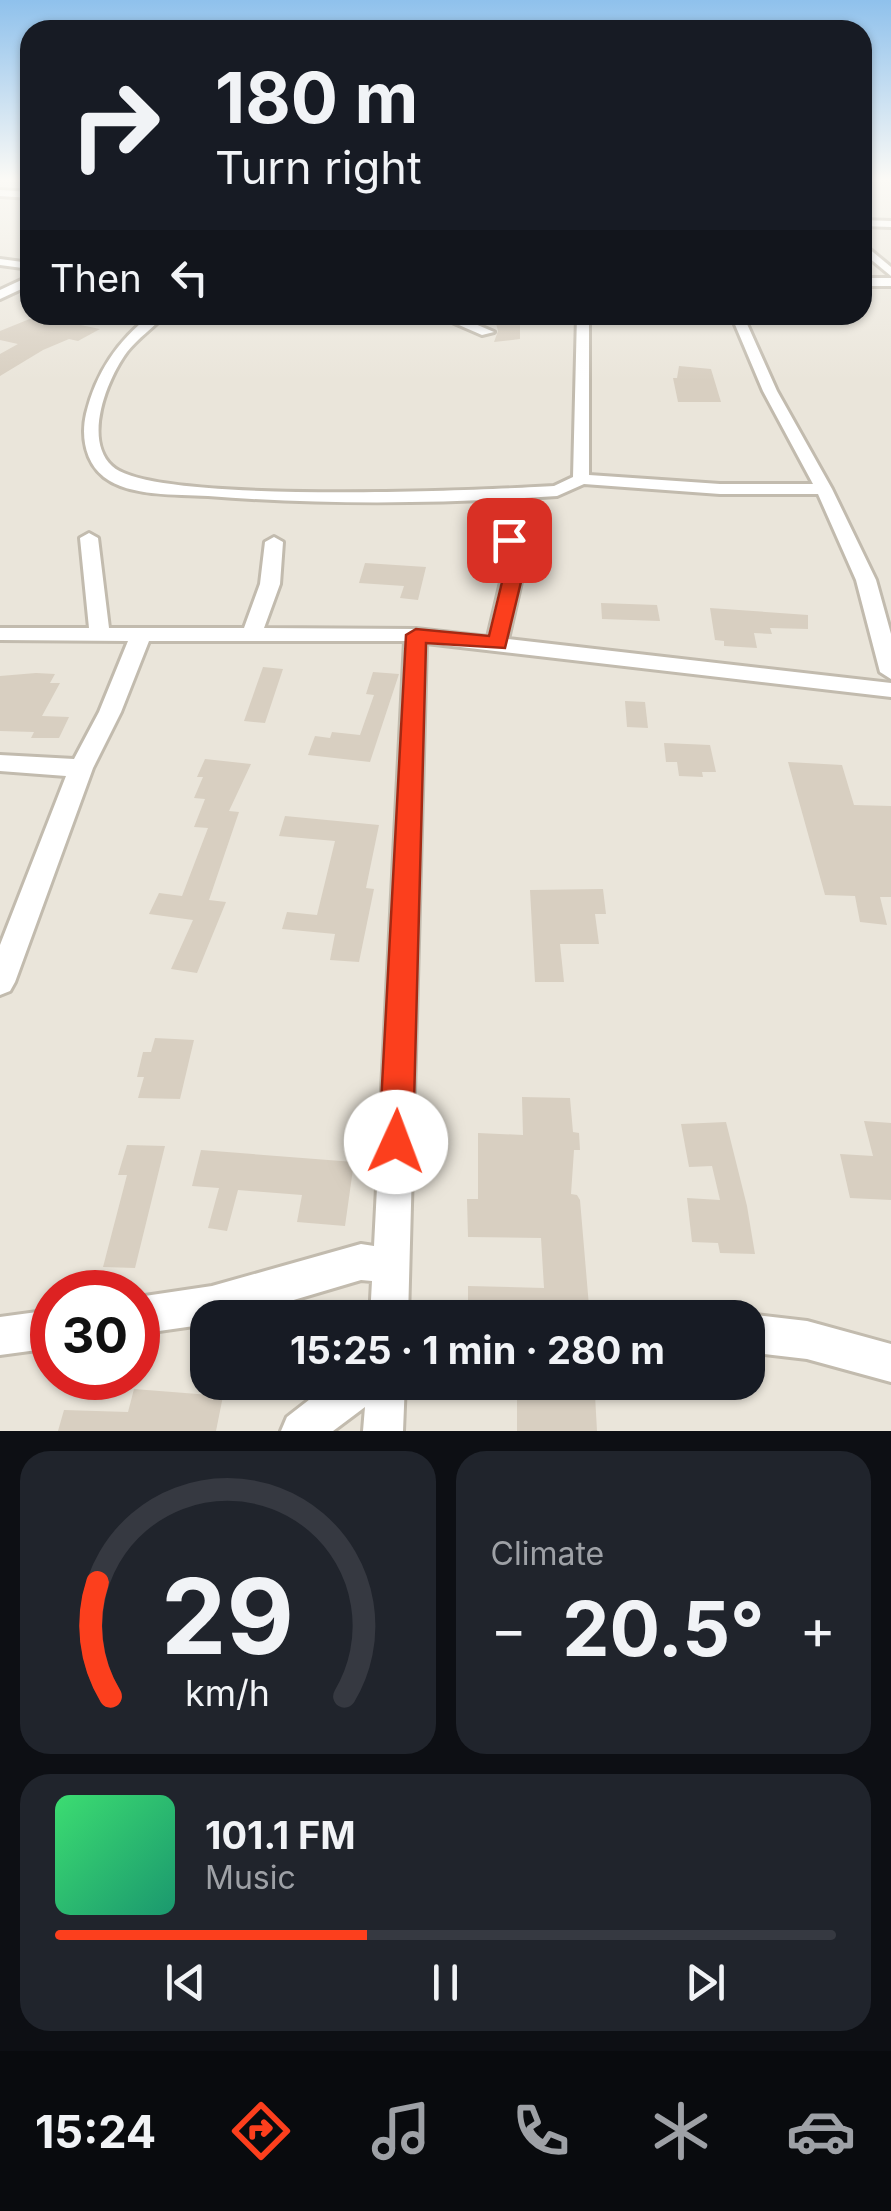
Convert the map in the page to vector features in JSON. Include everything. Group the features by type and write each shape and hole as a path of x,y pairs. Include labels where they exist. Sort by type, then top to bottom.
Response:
{"street":[{"path":"872,255 891,273"},
{"path":"147,325 120,347 106,374 93,415 90,444 106,470 118,478 178,488 352,500 557,491 581,479 720,490 824,489"},
{"path":"468,325 487,332"},
{"path":"581,479 583,325"},
{"path":"741,325 770,391 824,489 866,580 891,672"},
{"path":"89,538 100,635"},
{"path":"497,644 511,582 509,540"},
{"path":"252,634 270,584 274,542"},
{"path":"0,634 416,635 891,690"},
{"path":"0,982 82,768 110,712 140,635"},
{"path":"390,1300 416,635"},
{"path":"0,763 82,768"},
{"path":"160,1313 212,1306 360,1262 391,1266"},
{"path":"0,1336 30,1331"},
{"path":"765,1335 807,1340 891,1363"},
{"path":"302,1431 342,1400"},
{"path":"383,1431 385,1400"}],"shaded area":[{"path":"0,247 20,247 20,325 872,325 872,247 891,247 891,1431 0,1431"}],"building":[{"path":"20,323 100,329 78,341 69,339 43,350 0,376 0,354 18,344 0,340 0,331"},
{"path":"496,325 520,325 520,339 494,342"},
{"path":"679,366 711,369 721,402 678,402 673,378 677,378"},
{"path":"365,563 426,567 418,600 400,598 404,586 359,583"},
{"path":"601,603 657,605 660,621 602,619"},
{"path":"710,608 808,615 808,629 770,628 772,634 754,633 757,648 724,646 724,641 715,640"},
{"path":"263,667 283,669 265,723 244,721"},
{"path":"373,672 399,674 370,762 308,755 315,736 330,738 332,732 360,735 374,695 366,694"},
{"path":"55,674 50,683 60,683 42,716 69,717 59,738 31,738 34,732 0,731 0,676"},
{"path":"625,701 645,702 648,728 627,727"},
{"path":"664,743 710,745 716,772 702,772 703,777 679,776 677,762 666,762"},
{"path":"205,759 251,764 229,811 239,812 209,900 226,902 197,973 171,969 193,920 149,914 159,893 182,896 208,828 194,827 205,799 194,798"},
{"path":"788,762 842,765 854,805 891,806 891,897 880,897 887,925 860,922 855,896 825,895"},
{"path":"285,816 379,825 366,888 374,889 359,962 330,960 335,934 282,929 287,912 317,915 335,841 279,836"},
{"path":"603,889 606,914 595,914 599,944 560,944 564,982 535,982 530,890"},
{"path":"155,1038 194,1040 180,1099 138,1098 144,1077 137,1077 143,1052 151,1052"},
{"path":"522,1097 570,1098 573,1132 579,1133 580,1150 574,1150 571,1194 580,1200 588,1300 468,1300 468,1286 544,1288 541,1238 468,1237 467,1199 478,1199 478,1133 523,1135"},
{"path":"864,1121 891,1123 891,1200 850,1198 840,1154 873,1156"},
{"path":"726,1122 755,1254 720,1253 718,1243 692,1242 687,1198 720,1200 712,1166 689,1167 681,1124"},
{"path":"127,1145 165,1146 135,1268 103,1267 127,1175 118,1175"},
{"path":"201,1150 354,1162 345,1226 297,1222 302,1195 238,1190 227,1231 208,1228 219,1188 192,1186"},
{"path":"160,1391 190,1393 190,1400 222,1400 216,1431 58,1431 64,1410 128,1412 131,1400 160,1400"},
{"path":"517,1400 595,1400 597,1431 517,1431"}],"route":[{"path":"396,1142 416,635 497,644 511,582 509,540"}]}
